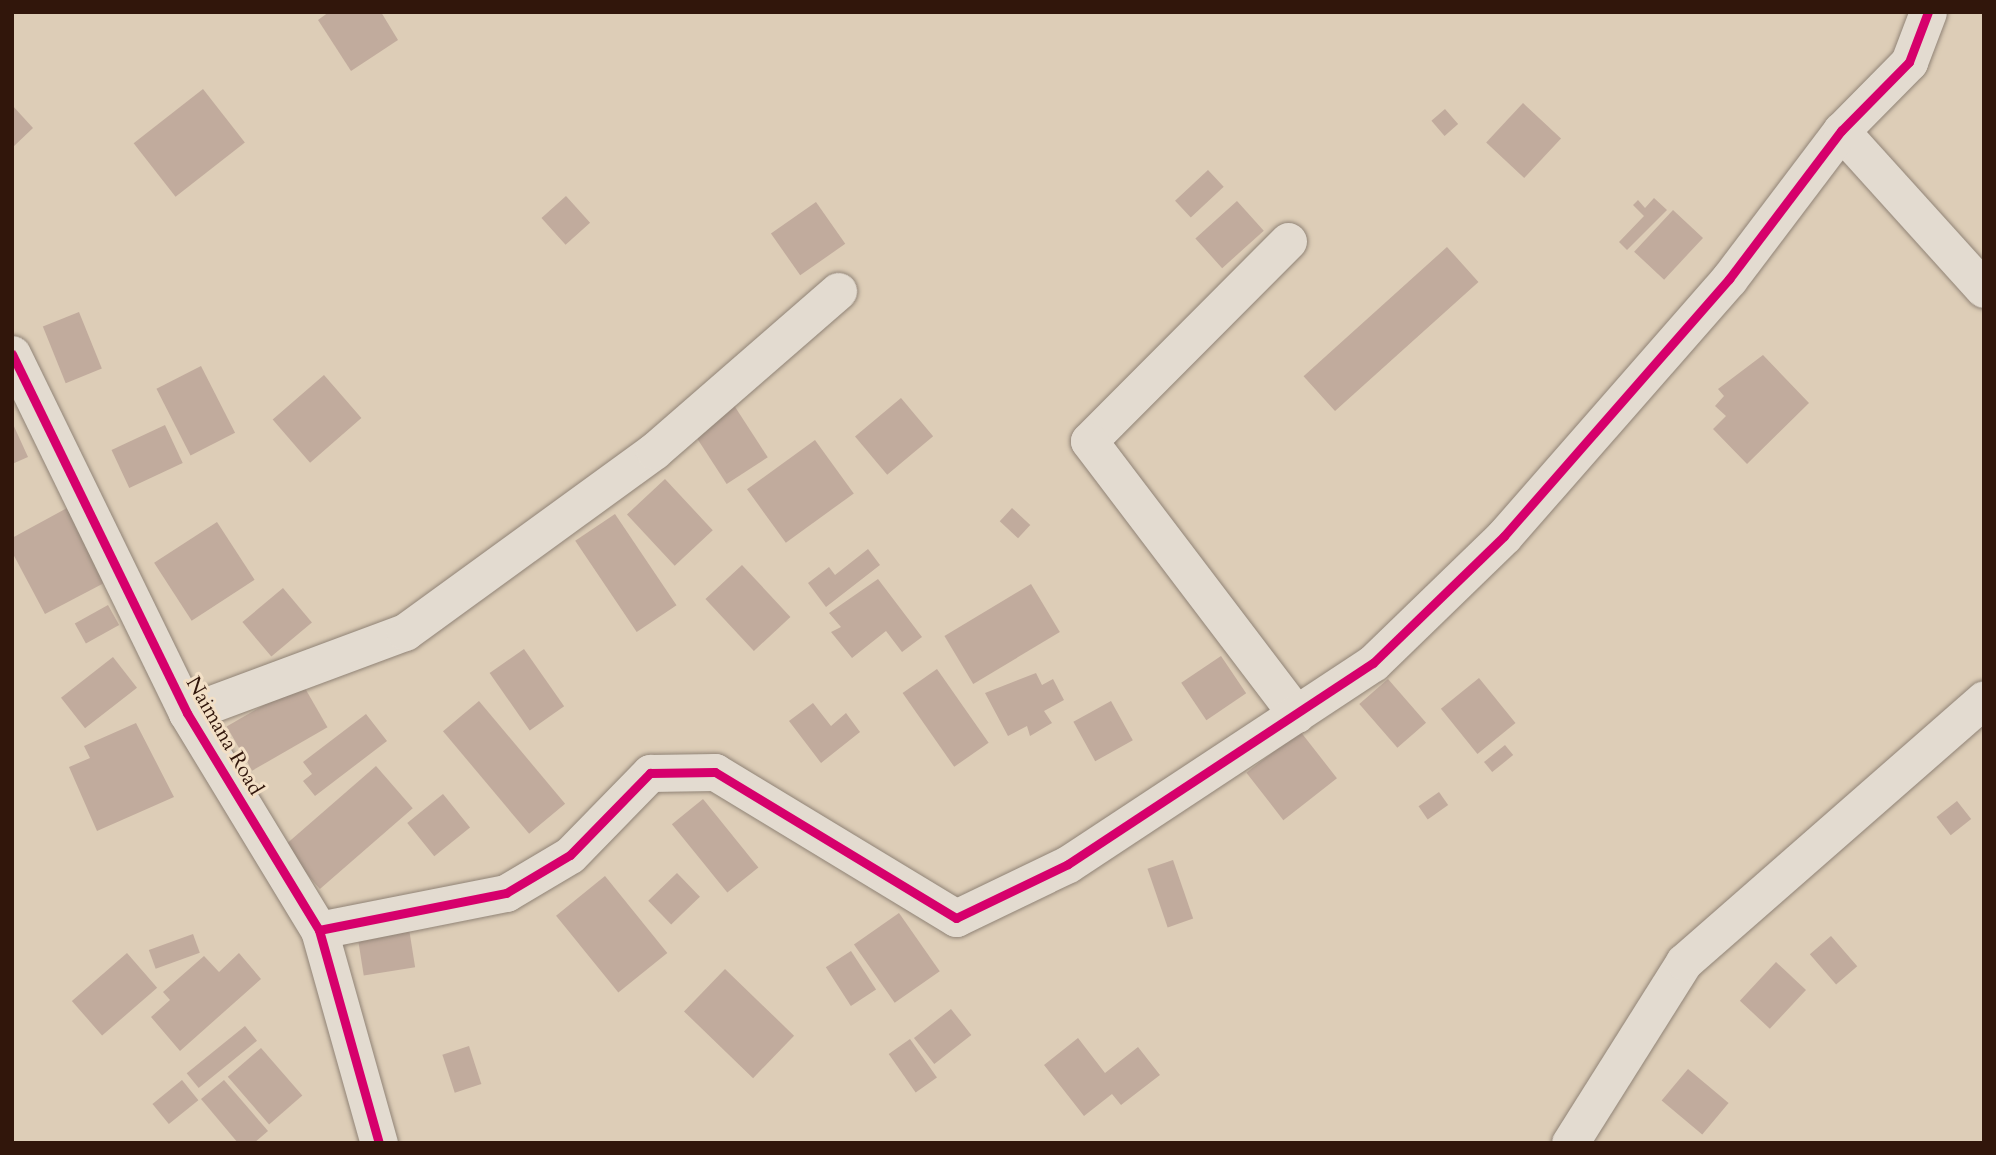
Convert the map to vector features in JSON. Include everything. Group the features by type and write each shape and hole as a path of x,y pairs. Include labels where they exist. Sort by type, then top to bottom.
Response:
{"street":[{"path":"319,930 506,892 570,855 650,773 715,772 956,918 1068,864 1373,663 1504,536 1729,279 1841,131 1909,62 1928,12"},
{"path":"1841,131 1984,289"},
{"path":"1288,241 1088,441 1296,714"},
{"path":"187,713 405,632 654,451 838,291"},
{"name":"Naimana Road","path":"12,354 187,713 319,930 379,1143"},
{"path":"1570,1143 1684,962 1984,699"}],"building":[{"path":"329,12 381,12 398,40 351,71 318,20"},
{"path":"203,89 245,143 176,197 134,143"},
{"path":"1523,103 1561,138 1524,178 1486,142"},
{"path":"12,105 33,128 12,148"},
{"path":"1445,109 1458,124 1445,136 1431,121"},
{"path":"1208,170 1224,187 1191,218 1175,201"},
{"path":"566,196 590,223 566,245 541,218"},
{"path":"1654,198 1667,210 1627,250 1619,242 1644,216 1633,205 1638,200 1645,208"},
{"path":"1237,201 1264,231 1222,268 1195,238"},
{"path":"816,202 845,244 800,275 771,234"},
{"path":"1673,210 1703,238 1664,280 1634,252"},
{"path":"1447,247 1478,282 1335,411 1304,376"},
{"path":"79,312 102,369 66,383 43,327"},
{"path":"1763,355 1809,403 1747,464 1713,429 1726,416 1715,406 1724,396 1718,389"},
{"path":"201,366 235,433 190,456 156,389"},
{"path":"324,375 361,418 310,463 273,420"},
{"path":"728,396 768,457 727,484 687,423"},
{"path":"901,398 933,436 887,475 855,437"},
{"path":"12,422 28,457 12,464"},
{"path":"165,425 183,463 129,488 112,450"},
{"path":"815,440 854,493 786,543 747,489"},
{"path":"665,479 713,530 675,566 627,514"},
{"path":"67,508 106,582 45,614 12,552 12,538"},
{"path":"1012,508 1030,525 1018,538 1000,521"},
{"path":"615,514 677,605 637,632 575,541"},
{"path":"217,522 255,580 192,621 154,563"},
{"path":"868,549 880,565 826,607 808,583 829,567 835,575"},
{"path":"742,565 790,617 754,651 705,599"},
{"path":"878,579 922,637 902,652 886,631 852,658 831,632 841,627 829,613"},
{"path":"1031,584 1060,632 973,684 944,636"},
{"path":"283,588 312,622 271,657 242,622"},
{"path":"108,605 119,625 86,644 75,623"},
{"path":"524,649 564,706 530,730 490,673"},
{"path":"1221,656 1246,693 1206,720 1181,683"},
{"path":"113,657 137,688 85,728 61,698"},
{"path":"937,669 989,743 954,767 903,693"},
{"path":"1036,673 1042,685 1053,679 1064,700 1044,711 1052,723 1030,736 1027,726 1008,736 985,693"},
{"path":"1479,678 1516,723 1477,754 1441,709"},
{"path":"1388,679 1426,723 1397,748 1359,704"},
{"path":"302,683 328,727 252,771 227,726"},
{"path":"479,701 565,804 529,834 443,731"},
{"path":"1111,701 1133,740 1095,761 1073,722"},
{"path":"813,703 831,726 846,713 860,732 821,763 789,721"},
{"path":"366,714 387,741 315,796 303,781 312,774 303,762"},
{"path":"136,723 174,797 97,831 69,767 90,758 84,746"},
{"path":"1300,731 1337,778 1283,820 1246,773"},
{"path":"1505,745 1513,755 1492,772 1484,762"},
{"path":"376,766 413,808 320,889 283,847"},
{"path":"1439,792 1448,805 1428,819 1419,806"},
{"path":"443,794 470,827 434,856 407,823"},
{"path":"703,799 758,867 727,893 672,824"},
{"path":"1957,801 1971,819 1951,835 1937,817"},
{"path":"1173,860 1193,919 1168,927 1147,869"},
{"path":"677,873 700,897 671,925 648,901"},
{"path":"605,876 667,953 618,993 556,916"},
{"path":"899,913 940,971 895,1003 854,945"},
{"path":"407,916 415,967 364,975 356,924"},
{"path":"193,934 200,953 156,969 149,950"},
{"path":"1831,936 1857,966 1836,985 1810,954"},
{"path":"851,951 876,990 851,1006 826,967"},
{"path":"127,953 157,988 102,1036 72,1001"},
{"path":"239,953 261,979 180,1051 151,1017 170,1000 163,992 204,956 219,972"},
{"path":"1776,962 1806,990 1770,1029 1740,1001"},
{"path":"725,969 794,1036 753,1078 684,1011"},
{"path":"951,1009 971,1035 934,1064 914,1038"},
{"path":"245,1026 257,1041 199,1088 187,1073"},
{"path":"1078,1038 1105,1073 1138,1047 1160,1075 1121,1105 1112,1094 1084,1116 1044,1065"},
{"path":"910,1039 937,1078 916,1092 889,1054"},
{"path":"469,1046 481,1084 455,1093 442,1055"},
{"path":"261,1048 302,1096 269,1124 228,1077"},
{"path":"1688,1069 1729,1103 1702,1134 1662,1100"},
{"path":"182,1080 198,1100 169,1124 152,1104"},
{"path":"224,1080 268,1131 254,1143 238,1143 201,1099"}],"cycle path":[{"path":"319,930 506,893 570,855 650,773 715,772 956,918 1068,864 1373,663 1504,536 1729,279 1841,131 1909,62 1928,12"},
{"path":"12,354 187,713 319,930 379,1143"}]}
